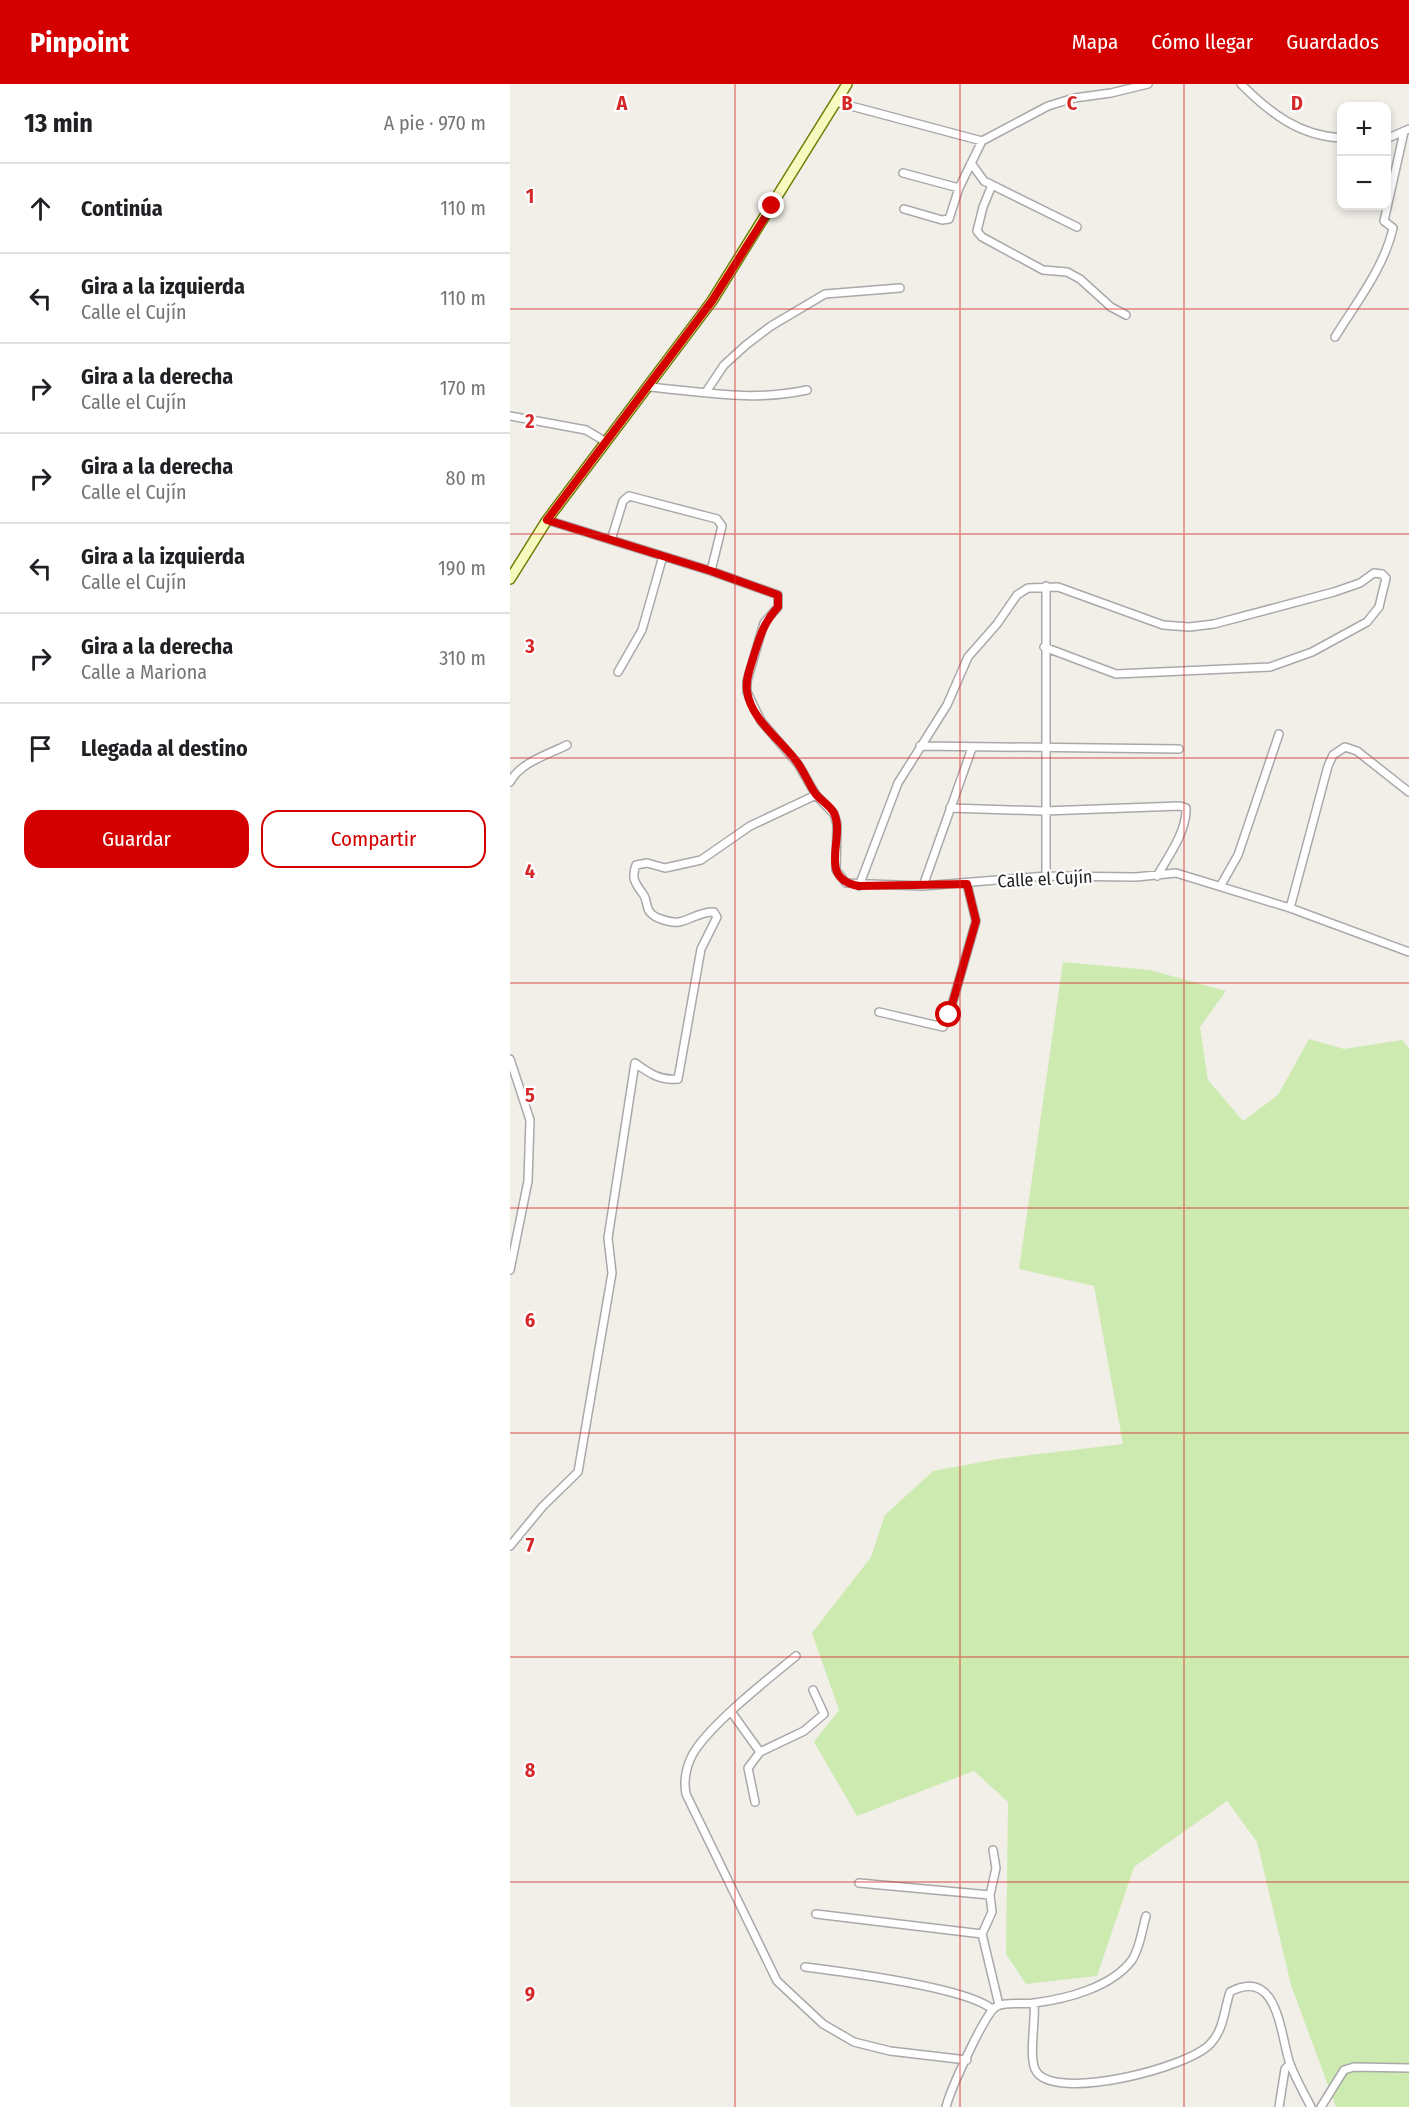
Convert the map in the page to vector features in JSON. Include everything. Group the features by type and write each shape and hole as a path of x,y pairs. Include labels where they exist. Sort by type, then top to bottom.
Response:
{"main road":[{"path":"510,579 547,520 712,301 847,84"}],"street":[{"path":"904,209 946,220 951,216 959,188 982,141 1048,106 1074,98 1111,93 1148,84"},
{"path":"1241,84 1263,106 1285,122 1314,134 1337,137"},
{"path":"836,102 982,141"},
{"path":"1391,137 1406,131"},
{"path":"1335,337 1370,283 1390,239 1393,228 1384,221 1406,131"},
{"path":"971,164 984,181 1077,227"},
{"path":"903,172 959,188"},
{"path":"992,185 978,222 977,231 982,237 1043,270 1067,272 1111,307 1126,315"},
{"path":"706,392 724,365 746,345 771,326 825,294 900,288"},
{"path":"649,387 706,392 739,398 807,390"},
{"path":"510,417 586,430 606,442"},
{"path":"611,540 623,501 629,496 717,519 722,526 711,571"},
{"path":"547,520 711,571 778,595 778,607 764,622 747,681 747,692 761,721 798,764 816,795 830,808 835,818 834,853 837,874 846,884 859,886 884,813 920,746 947,705 968,657 997,624 1017,595 1028,588 1058,587 1163,625 1189,627 1214,624 1334,592 1360,583 1374,573 1382,574 1386,578 1379,607 1367,622 1312,652 1269,667 1116,674 1044,647"},
{"path":"618,672 642,630 663,556"},
{"path":"1046,586 1044,647 1046,876"},
{"path":"1221,885 1238,855 1279,734"},
{"path":"510,782 516,772 526,765 567,745"},
{"path":"920,746 1179,748"},
{"path":"1290,908 1328,766 1338,750 1344,747 1357,751 1409,792"},
{"path":"923,886 972,748"},
{"path":"510,1546 543,1506 578,1472 612,1273 608,1238 635,1063 651,1075 668,1080 678,1079 700,949 717,917 714,912 704,912 691,921 674,924 656,918 649,911 645,896 635,884 633,873 636,864 647,863 665,868 701,860 750,826 816,795"},
{"path":"950,808 1044,811 1180,806 1186,808 1176,844 1157,876"},
{"name":"Calle el Cujín","path":"859,886 923,886 1046,876 1157,876 1176,873 1290,908 1409,952"},
{"path":"879,1012 943,1027 949,1015 976,921 967,884"},
{"path":"510,1059 530,1120 528,1181 510,1270"},
{"path":"796,1656 732,1713 696,1750 684,1781 686,1794 777,1981 823,2024 854,2042 890,2051 967,2060"},
{"path":"755,1802 748,1768 760,1752 804,1731 824,1714 813,1690"},
{"path":"732,1713 760,1752"},
{"path":"946,2107 982,2023 995,2007 982,1934 992,1911 990,1895 996,1868 993,1851"},
{"path":"860,1883 990,1895"},
{"path":"816,1914 982,1934"},
{"path":"806,1967 856,1973 963,1995 995,2007 1034,2003 1095,1987 1118,1975 1133,1958 1146,1916"},
{"path":"1034,2003 1032,2062 1037,2073 1045,2080 1104,2082 1160,2069 1197,2055 1211,2043 1221,2027 1230,1992 1252,1986 1262,1989 1272,2001 1290,2064 1311,2107"},
{"path":"1279,2107 1285,2069 1290,2064"},
{"path":"1321,2107 1344,2070 1354,2067 1409,2068"}],"green space":[{"path":"1063,962 1150,970 1226,991 1200,1027 1208,1080 1243,1121 1278,1095 1309,1039 1344,1049 1402,1040 1409,1048 1409,2107 1336,2107 1291,1985 1257,1842 1227,1801 1134,1867 1097,1976 1026,1984 1006,1954 1008,1802 974,1771 857,1816 814,1742 839,1710 812,1633 871,1557 885,1515 933,1471 998,1459 1123,1444 1094,1286 1019,1269"}],"route":[{"path":"772,206 712,301 547,520 711,571 778,595 780,599 778,607 764,622 747,681 747,692 761,721 798,764 816,795 834,814 837,824 834,853 837,874 846,884 859,886 967,884 976,921 960,970 949,1015"}]}
